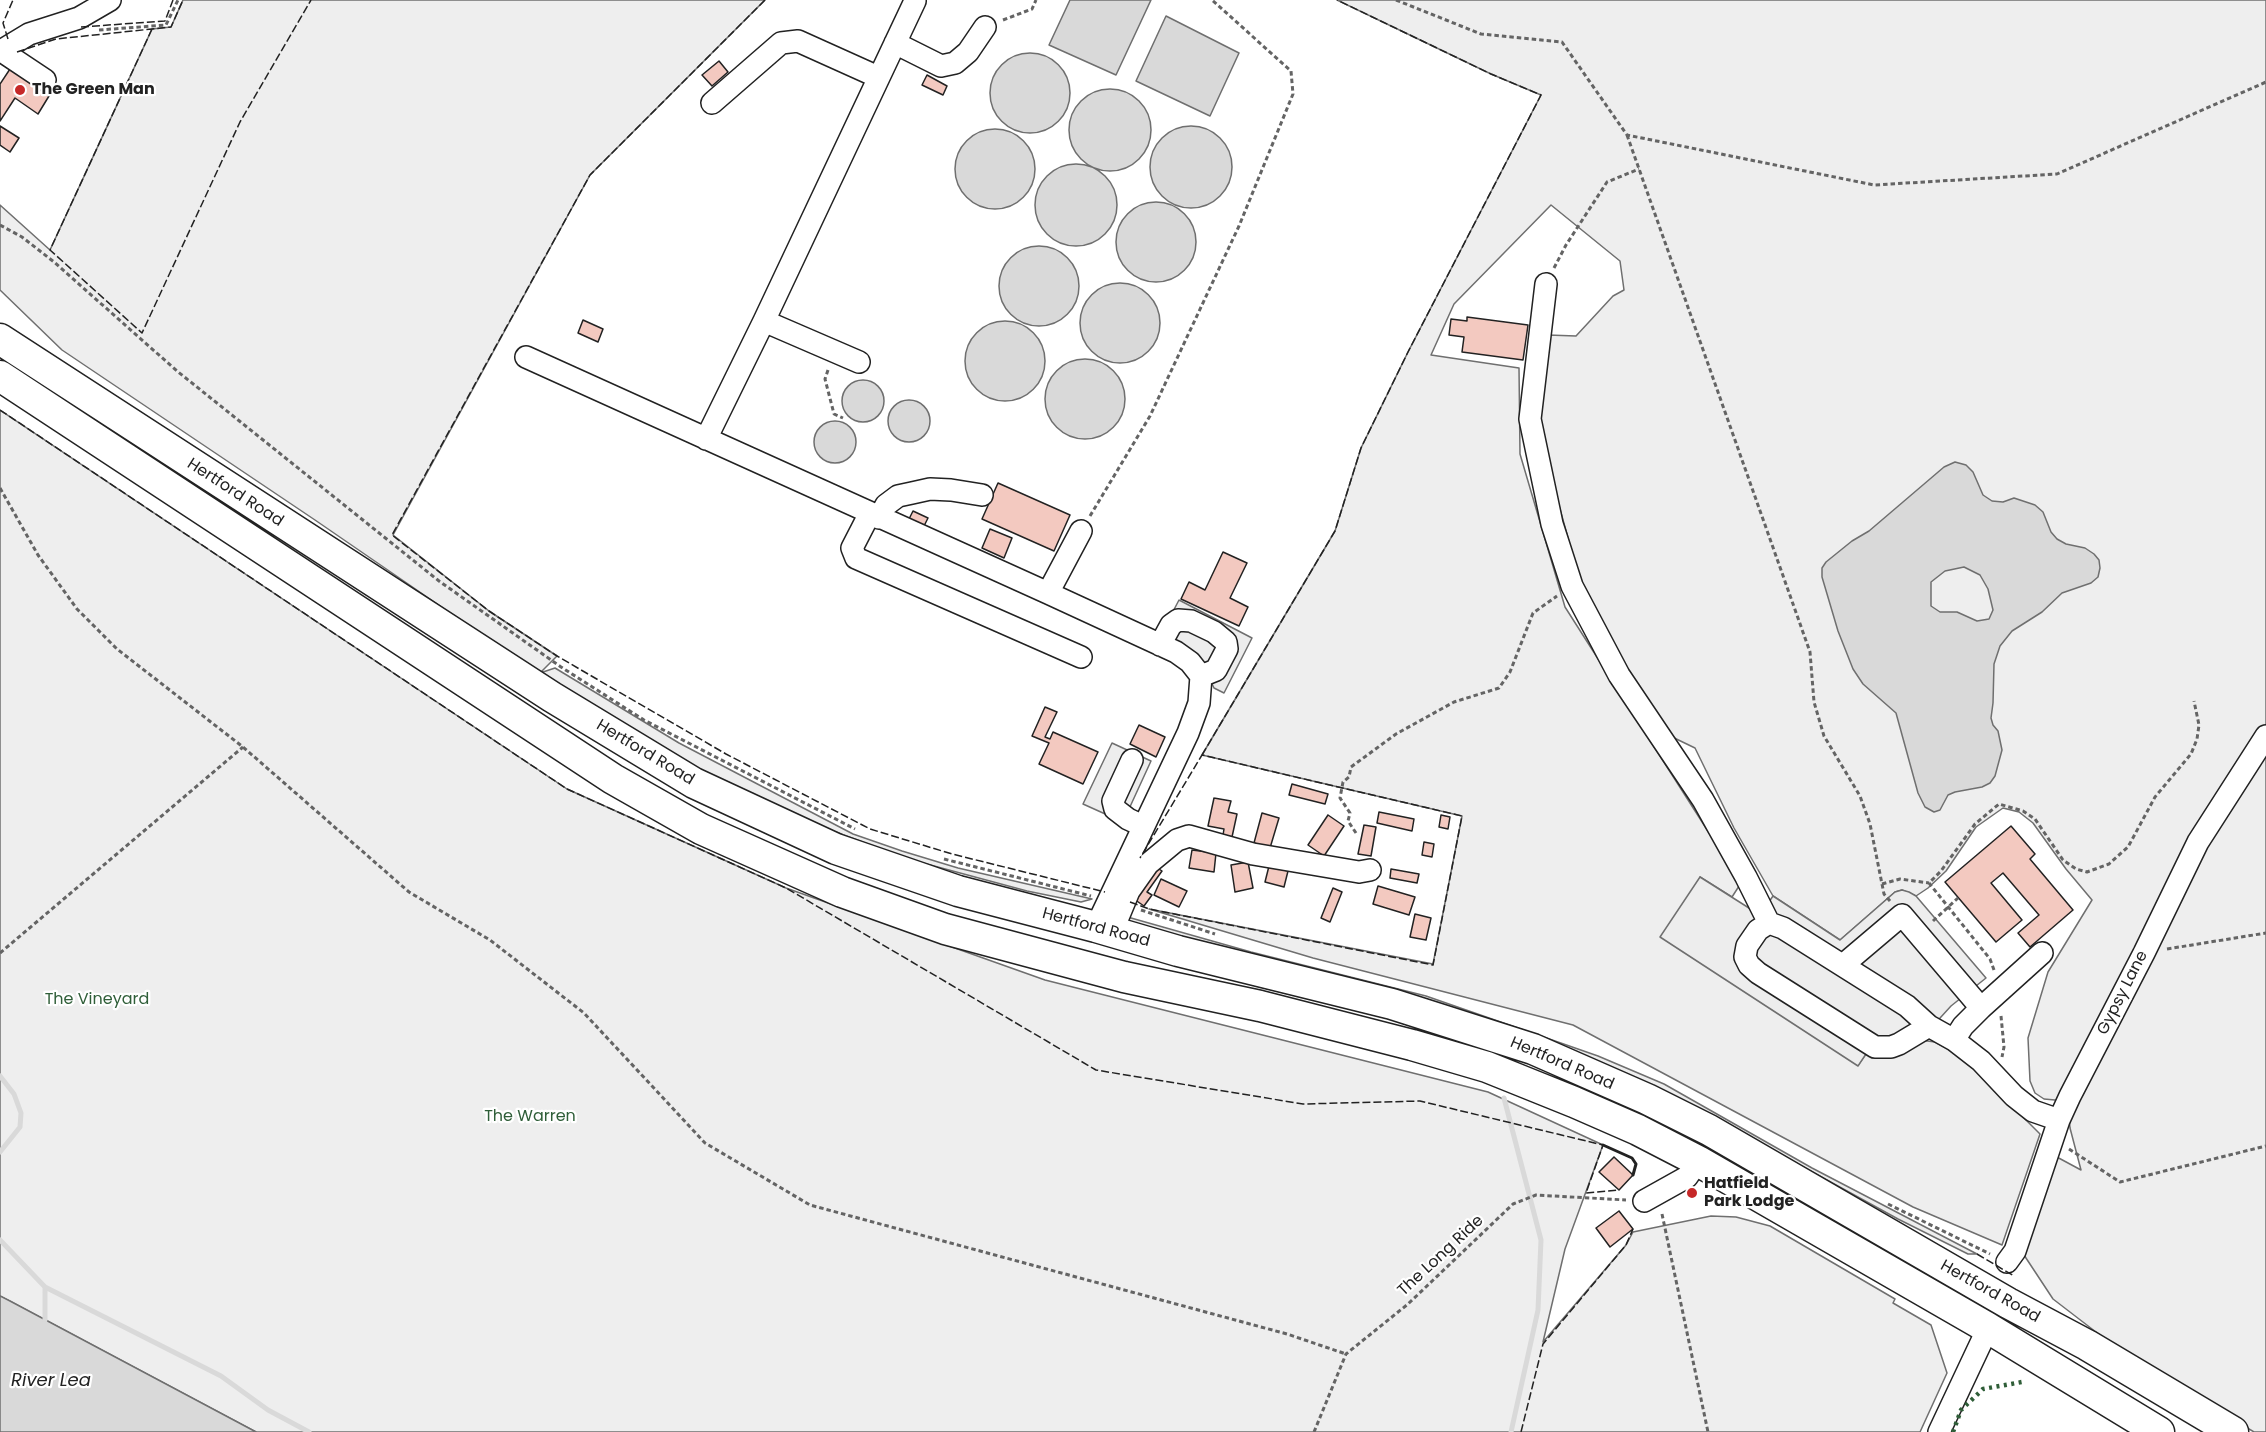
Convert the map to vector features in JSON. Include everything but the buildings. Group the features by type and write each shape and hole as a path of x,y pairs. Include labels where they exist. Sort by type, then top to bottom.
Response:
{"highway":[{"name":"Hertford Road","path":"3,337 562,703 694,783 836,849 958,891 1110,916 1178,951 1392,1004 1533,1049 1647,1099 1709,1130 2008,1303 2087,1345 2233,1432"},
{"name":"Hertford Road","path":"0,376 613,779 701,829 842,892 945,929 1124,977 1339,1025 1487,1067 1638,1130 1698,1161 1988,1328 2159,1432"}],"street":[{"path":"45,80 5,55 1,50 29,34 79,18 110,0"},
{"path":"706,439 915,1"},
{"path":"895,43 941,66 955,63 968,52 985,27"},
{"path":"712,103 781,43 798,41 878,76"},
{"path":"1546,284 1530,419 1552,525 1572,586 1619,675 1702,800 1746,877 1769,923 1783,928 1907,1006 1929,1026 1954,1040 1993,1072 2014,1096 2056,1129"},
{"path":"764,321 859,362"},
{"path":"526,357 1048,593 1176,652 1190,662 1201,676 1199,703 1188,733 1143,826 1110,916"},
{"path":"982,495 930,489 898,496 875,516 852,548 856,558 1081,657"},
{"path":"1048,593 1081,531"},
{"path":"1160,645 1171,625 1178,620 1191,621 1214,632 1226,642 1227,649 1216,670 1201,676"},
{"name":"Gypsy Lane","path":"2007,1262 2015,1251 2056,1129 2198,842 2266,736"},
{"path":"1132,760 1113,801 1115,809 1128,819 1143,826"},
{"path":"1110,916 1148,864 1177,840 1189,836 1253,854 1359,872 1370,870"},
{"path":"1844,965 1902,915 1918,933 1990,999"},
{"path":"1769,923 1758,930 1747,946 1745,957 1749,965 1866,1043 1882,1048 1899,1044 1929,1026"},
{"path":"1954,1040 1963,1026 1990,999 2042,953"},
{"path":"1651,1197 1688,1177 1698,1161"},
{"path":"1939,1432 1988,1328"}],"path":[{"path":"985,27 1032,9 1036,0"},
{"path":"1081,531 1150,416 1239,226 1293,94 1291,71 1212,0"},
{"path":"1396,0 1481,34 1562,42 1627,135 1809,652 1814,702 1824,736 1860,796 1870,824 1884,894 1902,915"},
{"path":"1627,135 1874,185 2057,174 2266,82"},
{"path":"1546,284 1566,245 1606,182 1639,169"},
{"path":"0,225 22,237 54,262 177,371 440,581 552,661 644,720 730,766 865,833"},
{"path":"835,351 825,379 834,414 843,418"},
{"path":"0,488 38,555 77,609 117,649 243,747 409,892 490,940 584,1013 705,1143 810,1205 1287,1334 1346,1354"},
{"path":"1356,832 1348,821 1350,813 1340,798 1343,782 1349,777 1351,767 1396,734 1454,702 1499,688 1510,672 1533,613 1572,586"},
{"path":"1929,883 1941,872 1975,824 1999,804 2023,811 2035,819 2063,860 2076,868 2087,872 2109,864 2128,846 2155,797 2191,754 2198,739 2199,725 2194,700"},
{"path":"0,953 243,747"},
{"path":"939,858 1110,916 1222,936"},
{"path":"1882,884 1900,879 1929,883 1990,959 1995,968 1995,984 1990,999 2001,1014 2004,1047 2001,1061 1993,1072"},
{"path":"1918,933 1958,898"},
{"path":"2144,953 2266,933"},
{"path":"2056,1129 2120,1182 2266,1146"},
{"name":"The Long Ride","path":"1314,1432 1346,1354 1408,1304 1513,1204 1536,1195 1651,1197"},
{"path":"1651,1197 1708,1432"},
{"path":"1879,1199 2007,1262"}],"green space":[{"path":"183,0 765,0 590,175 393,535 489,611 557,656 540,673 555,668 679,743 853,834 958,868 1092,899 1081,902 1027,891 908,859 809,822 694,767 539,674 62,350 0,290 0,205 50,250 152,29 171,27"},
{"path":"1337,0 2266,0 2266,1432 2254,1432 2122,1352 2053,1299 2024,1255 2055,1156 2081,1170 2070,1128 2068,1107 2055,1100 2044,1099 2035,1093 2030,1081 2028,1038 2048,972 2092,900 2033,823 2019,812 2003,808 1976,827 1946,871 1928,888 1916,896 1902,890 1895,892 1840,940 1773,896 1734,828 1695,748 1666,734 1618,656 1581,585 1555,491 1540,423 1548,335 1576,336 1613,296 1624,290 1620,261 1551,205 1454,304 1431,355 1519,368 1520,454 1565,607 1741,883 1732,897 1700,877 1858,1065 1868,1051 1920,1040 1935,1042 1963,1057 2040,1134 2002,1245 1913,1207 1573,1025 1313,958 1149,909 1433,964 1462,816 1202,755 1335,531 1361,448 1541,95 1491,74"},
{"name":"The Warren","path":"0,410 567,789 786,888 1045,980 1488,1092 1603,1145 1565,1249 1543,1342 1626,1245 1633,1232 1711,1216 1736,1217 1770,1226 1895,1299 1893,1303 1931,1325 1947,1373 1920,1432 256,1432 0,1296"},
{"path":"1124,916 1251,952 1426,996 1598,1056 1664,1084 1812,1168 1977,1254 1968,1254 1898,1219 1692,1106 1134,927"}],"shaded area":[{"path":"1179,600 1252,638 1224,693 1214,688 1202,663 1158,640"},
{"path":"1112,743 1151,761 1123,822 1083,804"},
{"path":"1700,877 1760,915 1773,896 1840,940 1895,892 1902,890 1909,892 1916,896 1986,978 1951,1006 1920,1040 1868,1051 1858,1066 1660,937"}],"water":[{"path":"1070,0 1151,0 1116,75 1049,45"},
{"path":"1166,16 1239,53 1210,116 1136,81"},
{"path":"1022,53 1038,53 1059,64 1070,85 1070,101 1059,122 1038,133 1022,133 1008,127 996,115 990,101 990,85 996,71 1008,59"},
{"path":"1110,89 1126,92 1139,101 1148,114 1151,130 1148,146 1139,159 1126,168 1110,171 1094,168 1081,159 1072,146 1069,130 1072,114 1081,101 1094,92"},
{"path":"1191,126 1207,130 1220,138 1228,151 1232,167 1228,183 1220,196 1207,204 1191,208 1175,204 1162,196 1154,183 1150,167 1154,151 1162,138 1175,130"},
{"path":"987,129 1003,129 1024,140 1035,161 1035,177 1024,198 1003,209 987,209 973,203 961,191 955,177 955,161 961,147 973,135"},
{"path":"1076,164 1092,167 1105,176 1114,189 1117,205 1114,221 1105,234 1092,243 1076,246 1060,243 1047,234 1038,221 1035,205 1038,189 1047,176 1060,167"},
{"path":"1148,202 1164,202 1185,213 1196,234 1196,250 1185,271 1164,282 1148,282 1134,276 1122,264 1116,250 1116,234 1122,220 1134,208"},
{"path":"1031,246 1047,246 1068,257 1079,278 1079,294 1068,315 1047,326 1031,326 1017,320 1005,308 999,294 999,278 1005,264 1017,252"},
{"path":"1112,283 1128,283 1149,294 1160,315 1160,331 1149,352 1128,363 1112,363 1098,357 1086,345 1080,331 1080,315 1086,301 1098,289"},
{"path":"997,321 1013,321 1034,332 1045,353 1045,369 1034,390 1013,401 997,401 983,395 971,383 965,369 965,353 971,339 983,327"},
{"path":"1077,359 1093,359 1114,370 1125,391 1125,407 1114,428 1093,439 1077,439 1063,433 1051,421 1045,407 1045,391 1051,377 1063,365"},
{"path":"863,380 878,386 884,401 878,416 863,422 848,416 842,401 848,386"},
{"path":"909,400 924,406 930,421 924,436 909,442 894,436 888,421 894,406"},
{"path":"835,421 850,427 856,442 850,457 835,463 820,457 814,442 820,427"},
{"path":"1955,462 1966,465 1973,472 1983,495 1992,501 2003,502 2014,498 2035,505 2043,512 2051,532 2057,539 2066,544 2085,548 2094,554 2099,560 2100,568 2098,577 2091,583 2062,593 2042,612 2012,631 2000,646 1994,664 1991,718 1998,731 2002,750 1995,776 1990,783 1982,787 1948,795 1940,810 1934,812 1925,807 1918,793 1896,713 1863,684 1853,669 1838,631 1822,577 1822,568 1826,562 1852,541 1869,531 1944,467","holes":["1964,567 1980,575 1988,589 1993,610 1989,619 1977,621 1957,612 1940,612 1931,606 1931,582 1945,571"]},
{"name":"River Lea","path":"0,1296 10,1301 256,1432 0,1432"}],"waterway":[{"path":"0,1076 14,1094 21,1113 20,1127 0,1152"},
{"path":"1504,1098 1541,1240 1538,1310 1511,1432"},
{"path":"0,1240 45,1287 221,1376 268,1410 309,1432"},
{"path":"45,1287 45,1320"}],"hedge":[{"path":"1953,1432 1961,1410 1983,1389 2022,1382"}],"fence":[{"path":"8,39 3,23 13,0"},
{"path":"81,27 165,21 173,0"},
{"path":"17,52 56,39 171,27 183,0"},
{"path":"152,29 50,250 142,333 240,122 311,0"},
{"path":"765,0 590,175 392,535 489,611 557,656 726,754 870,829 952,854 1105,892"},
{"path":"1202,755 1335,531 1361,448 1541,95 1491,74 1337,0"},
{"path":"0,410 567,789 786,888 1096,1070 1303,1104 1420,1101 1603,1145 1586,1193 1619,1190"},
{"path":"1130,902 1149,909 1433,965 1462,816 1202,755 1140,858"},
{"path":"1521,1432 1543,1344 1626,1245 1633,1229"},
{"path":"1977,1254 2014,1276"}],"wall":[{"path":"1603,1145 1632,1158 1636,1164 1633,1175"}],"place":[{"name":"The Green Man","path":"20,90"},
{"name":"Hatfield Park Lodge","path":"1692,1193"}],"park label":[{"name":"The Vineyard","path":"97,1000"}]}
